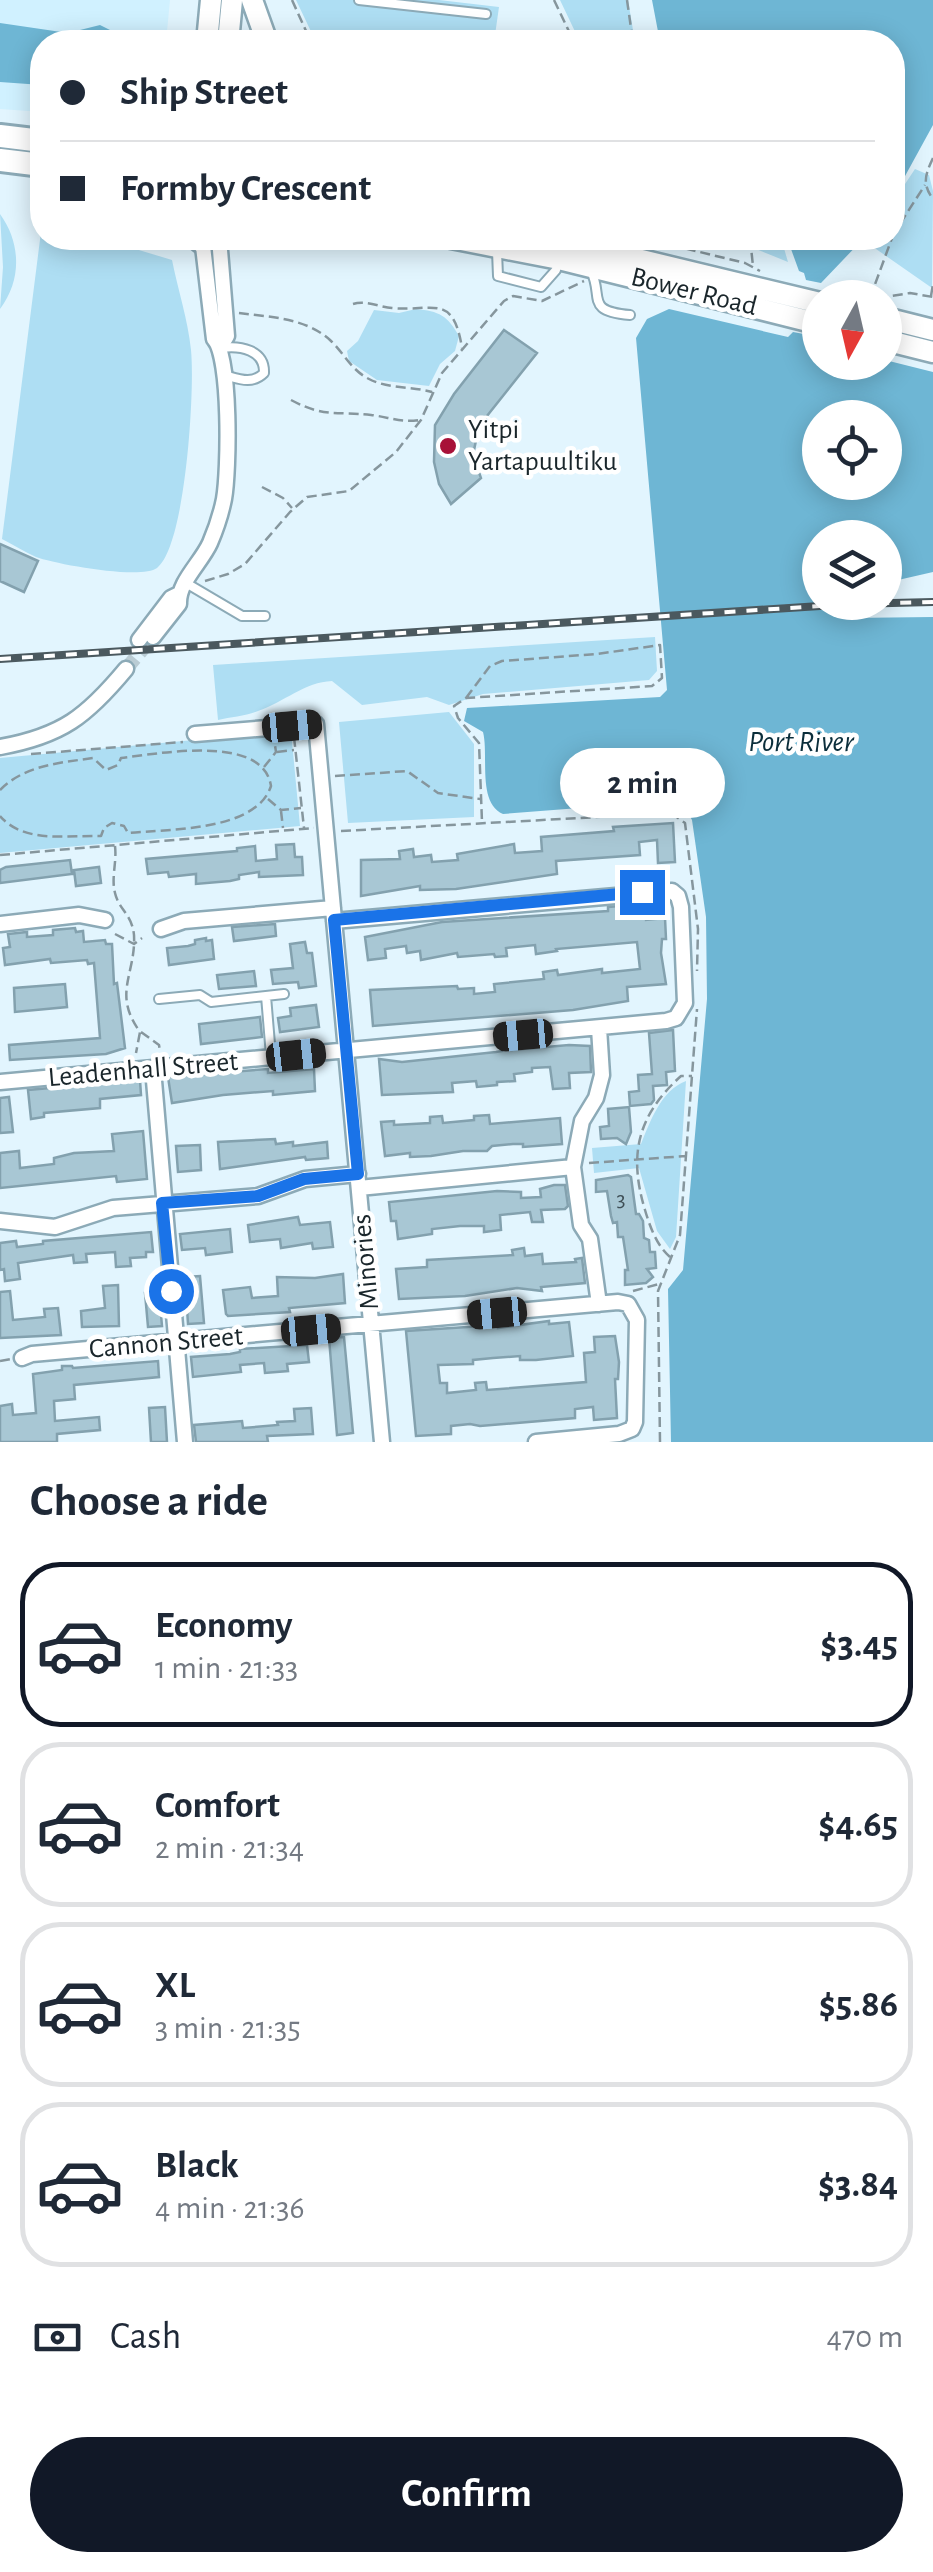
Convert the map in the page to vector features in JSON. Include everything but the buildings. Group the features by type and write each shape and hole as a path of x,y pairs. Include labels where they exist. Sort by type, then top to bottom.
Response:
{"highway":[{"path":"0,136 30,140"},
{"path":"0,160 30,164"}],"main road":[{"path":"208,30 211,0"},
{"path":"229,30 232,0"},
{"path":"252,0 263,30"},
{"name":"Bower Road","path":"516,250 559,259 591,257 802,298"},
{"name":"Bower Road","path":"591,257 802,319"},
{"path":"902,322 933,330"},
{"path":"902,344 933,352"}],"street":[{"path":"146,638 209,546 224,499 228,459 224,375 221,347 214,339 210,250"},
{"path":"0,747 44,736 90,711 119,670"},
{"name":"Minories","path":"292,726 316,724 382,1442"},
{"path":"194,734 292,726"},
{"name":"Leadenhall Street","path":"0,1082 599,1028 666,1021 682,1012 681,907 672,891 334,914"},
{"path":"162,929 184,921 334,914"},
{"path":"0,924 79,915 105,920"},
{"path":"536,1442 620,1434 635,1422 637,1320 628,1304 598,1304 590,1239 580,1225 573,1167 582,1121 596,1098 602,1075 599,1028"},
{"path":"153,1070 185,1442"},
{"path":"0,1221 55,1228 112,1208 258,1196 304,1179 358,1181 573,1167"},
{"name":"Cannon Street","path":"22,1358 32,1354 598,1304"}],"lane":[{"path":"359,0 486,14"},
{"path":"497,250 498,276 541,286 556,270 559,259"},
{"path":"591,257 593,293 601,306 610,314 630,315"},
{"path":"221,347 236,345 260,356 265,363 264,373 258,379 224,375"},
{"path":"182,589 242,616 266,616"},
{"path":"159,999 200,995 211,1002 284,994"},
{"path":"266,996 271,1058"}],"path":[{"path":"292,0 306,30"},
{"path":"554,0 568,30"},
{"path":"626,0 632,30"},
{"path":"631,26 637,26"},
{"path":"905,217 925,185 933,158"},
{"path":"925,185 933,199"},
{"path":"688,250 754,267 764,274"},
{"path":"752,250 754,267"},
{"path":"876,280 887,250"},
{"path":"204,581 245,564 307,497 349,491 396,452 420,420 442,373 504,301 513,296 542,301 584,280 591,257"},
{"path":"902,294 932,296 933,284"},
{"path":"353,304 362,302 397,309 434,306 450,314 459,330 463,350"},
{"path":"234,312 300,322 330,340 344,360 366,378 384,386 433,392"},
{"path":"292,400 316,413 375,415 400,423 420,420"},
{"path":"262,488 283,498 292,510"},
{"path":"466,698 652,686 662,678 660,644 597,654 502,661 490,666 466,698 454,706 458,718 479,743 482,824"},
{"path":"292,726 304,829"},
{"path":"27,754 125,748 126,757"},
{"path":"264,768 276,752 296,750"},
{"path":"0,789 20,773 34,768 93,758 100,766 113,769 126,757 214,752 251,759 264,768 271,786 255,808 228,820 128,832 112,822 101,836 38,835 1,820"},
{"path":"299,779 407,771 438,793 481,799"},
{"path":"266,797 281,810 283,831"},
{"path":"281,810 302,808"},
{"path":"0,855 325,827"},
{"path":"116,846 118,863 113,889 129,913 134,944 125,999 128,1016 160,1051"},
{"path":"115,934 134,944"},
{"path":"134,944 142,938"},
{"path":"136,1053 140,1032"},
{"path":"672,1258 664,1252 650,1226 639,1191 636,1159 640,1130 661,1094 681,1076 692,1076"},
{"path":"573,1167 597,1161 686,1156"}],"shaded area":[{"path":"0,0 170,0 167,30 30,30 30,111 0,109"},
{"path":"296,0 439,0 499,7 496,30 310,30"},
{"path":"560,0 628,0 633,30 574,30"},
{"path":"915,169 929,175 933,191 932,288 877,250 905,250 905,184"},
{"path":"0,214 12,237 16,262 12,286 0,309 3,267"},
{"path":"39,250 139,250 172,260 191,350 191,397 182,499 167,554 157,568 117,572 36,557 2,539"},
{"path":"758,250 784,250 788,262"},
{"path":"416,309 442,316 459,336 455,351 440,364 429,386 377,380 349,361 347,351 358,341 374,310 399,313"},
{"path":"655,637 657,671 649,680 483,694 449,705 427,697 362,705 332,681 313,685 253,713 218,720 213,665"},
{"path":"449,712 474,744 474,817 348,823 339,722"},
{"path":"291,731 300,826 0,853 0,758"},
{"path":"686,1081 676,1237 670,1249 657,1231 639,1168 594,1173 592,1148 641,1144 663,1099"}],"water":[{"path":"652,0 933,0 933,125 905,176 905,30 658,30"},
{"path":"0,23 48,30 30,30 30,84 0,82"},
{"path":"100,25 110,30 80,30"},
{"path":"791,250 853,250 824,280 806,280 799,271"},
{"name":"Port River","path":"669,309 788,337 793,332 802,334 802,380 902,380 902,364 933,372 933,572 902,579 902,520 802,520 802,620 933,617 933,1442 671,1442 668,1289 683,1270 707,999 706,917 692,820 684,806 670,801 503,814 495,808 487,790 483,732 464,721 467,708 660,697 667,690 636,338 647,319"}],"tunnel":[{"path":"126,669 153,637"}],"railway":[{"path":"0,659 851,604 933,602"}],"place":[{"name":"Yitpi Yartapuultiku","path":"448,446"}],"route":[{"path":"171,1291 162,1203 258,1196 304,1179 358,1174 334,920 642,892"}]}
